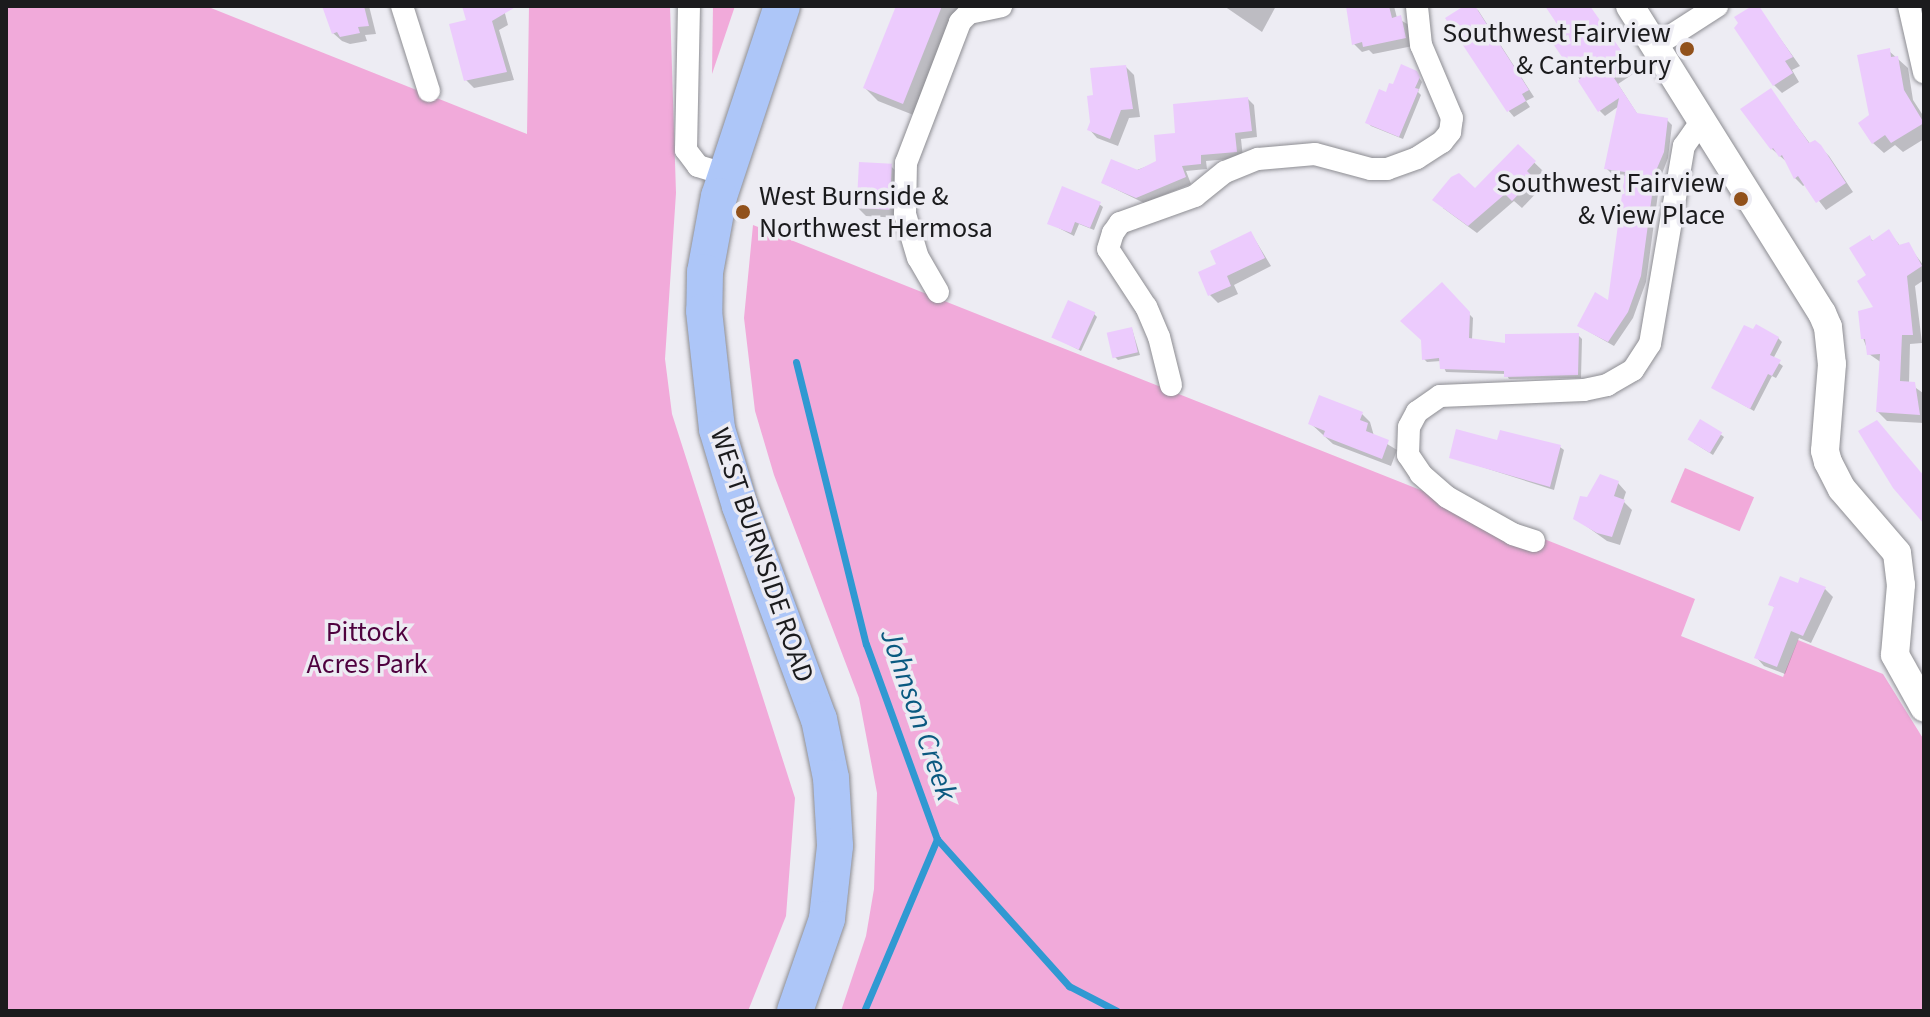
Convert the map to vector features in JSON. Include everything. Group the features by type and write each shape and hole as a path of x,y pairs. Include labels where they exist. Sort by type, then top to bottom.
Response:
{"main road":[{"name":"WEST BURNSIDE ROAD","path":"782,6 724,174 705,272 707,352 717,429 744,517 819,719 835,807 834,860 827,919 795,1011"}],"street":[{"path":"402,6 429,91"},
{"path":"689,6 686,150 698,166 724,174"},
{"path":"938,292 918,258 905,214 906,163 960,22 969,13 1001,6"},
{"path":"1171,385 1159,337 1146,307 1108,249 1113,233 1120,223 1195,196 1225,172 1258,159 1315,154 1371,169 1387,169 1417,158 1442,142 1450,132 1452,118 1421,45 1417,6"},
{"path":"1630,6 1701,122 1794,263 1828,327 1832,364 1825,451 1842,489 1897,553 1901,585 1895,655 1924,707"},
{"path":"1655,46 1717,6"},
{"path":"1909,6 1924,72"},
{"path":"1534,541 1513,534 1447,497 1421,474 1408,455 1406,441 1409,427 1417,412 1440,396 1584,390 1607,385 1633,370 1650,344 1684,146 1701,122"}],"green space":[{"name":"Pittock Acres Park","path":"6,6 206,6 527,134 529,6 670,6 676,193 665,359 672,414 795,798 786,916 748,1011 6,1011"},
{"path":"713,6 735,6 712,74"},
{"path":"753,225 1695,599 1681,636 1783,677 1798,640 1883,674 1924,740 1924,1011 841,1011 866,936 874,889 877,793 859,698 774,475 755,411 744,318"},
{"path":"1685,468 1754,497 1740,531 1671,502"}],"building":[{"path":"322,6 364,6 369,26 358,27 360,33 340,37 337,32 332,34"},
{"path":"462,6 517,6 492,21 507,72 464,81 449,24 466,20"},
{"path":"896,6 942,6 903,104 863,88"},
{"path":"1346,6 1389,6 1392,18 1401,15 1406,38 1363,47 1362,42 1352,45"},
{"path":"1464,6 1475,6 1529,90 1522,94 1526,101 1507,112 1445,18"},
{"path":"1545,6 1590,6 1632,66 1614,78 1637,113 1668,118 1664,152 1655,173 1641,276 1628,312 1608,342 1577,326 1595,292 1608,300 1625,172 1604,169 1619,98 1598,112 1578,81 1599,59 1573,73 1547,35 1559,27"},
{"path":"1752,6 1759,6 1793,57 1785,61 1793,73 1773,86 1734,28 1738,23 1734,17"},
{"path":"1890,48 1891,57 1898,56 1904,90 1924,123 1891,143 1885,135 1872,144 1858,123 1869,115 1857,55"},
{"path":"1401,64 1417,71 1420,77 1415,88 1419,89 1399,137 1365,123 1379,89 1386,92"},
{"path":"1126,65 1133,109 1121,110 1110,139 1087,130 1090,122 1087,96 1093,95 1090,68"},
{"path":"1771,88 1809,143 1815,140 1821,145 1846,183 1816,203 1798,176 1794,179 1782,155 1779,157 1773,148 1771,150 1740,109"},
{"path":"1248,97 1252,131 1235,133 1237,152 1201,155 1201,164 1182,166 1186,177 1136,198 1101,183 1111,159 1138,170 1156,161 1154,135 1175,133 1173,104"},
{"path":"1518,144 1536,161 1527,171 1534,178 1512,201 1505,194 1468,226 1432,200 1451,177 1459,173 1475,188"},
{"path":"859,162 892,164 890,210 857,208"},
{"path":"1062,186 1101,202 1090,228 1075,222 1071,233 1047,224"},
{"path":"1889,229 1899,245 1909,242 1922,266 1907,276 1913,335 1902,335 1900,381 1915,382 1920,415 1876,412 1880,354 1867,355 1865,339 1861,339 1858,311 1873,307 1857,281 1866,275 1849,248 1870,235 1872,241"},
{"path":"1251,231 1265,258 1227,276 1231,286 1208,296 1198,272 1216,264 1210,251"},
{"path":"1442,282 1470,312 1469,338 1505,343 1505,334 1579,333 1578,375 1504,377 1504,371 1440,369 1439,358 1422,360 1421,340 1400,321"},
{"path":"1068,300 1095,312 1079,350 1051,337"},
{"path":"1756,324 1779,337 1770,355 1781,360 1772,376 1768,374 1750,409 1711,388 1744,325 1753,329"},
{"path":"1132,327 1138,352 1113,358 1107,333"},
{"path":"1319,395 1363,412 1360,420 1368,423 1366,431 1389,440 1382,459 1323,436 1325,431 1308,424"},
{"path":"1700,419 1722,432 1710,453 1688,440"},
{"path":"1877,420 1924,476 1924,524 1893,488 1858,431"},
{"path":"1456,429 1497,440 1500,430 1561,445 1550,487 1449,458"},
{"path":"1600,474 1619,481 1614,496 1625,500 1612,537 1597,533 1573,519 1580,496 1587,497"},
{"path":"1780,576 1798,583 1800,577 1826,587 1803,636 1791,631 1777,667 1754,658 1774,607 1768,605"}],"waterway":[{"name":"Johnson Creek","path":"796,362 866,644 937,839 1069,986 1117,1011"},
{"path":"864,1011 937,839"}],"place":[{"name":"Southwest Fairview & Canterbury","path":"1687,49"},
{"name":"Southwest Fairview & View Place","path":"1741,199"},
{"name":"West Burnside & Northwest Hermosa","path":"743,212"}]}
